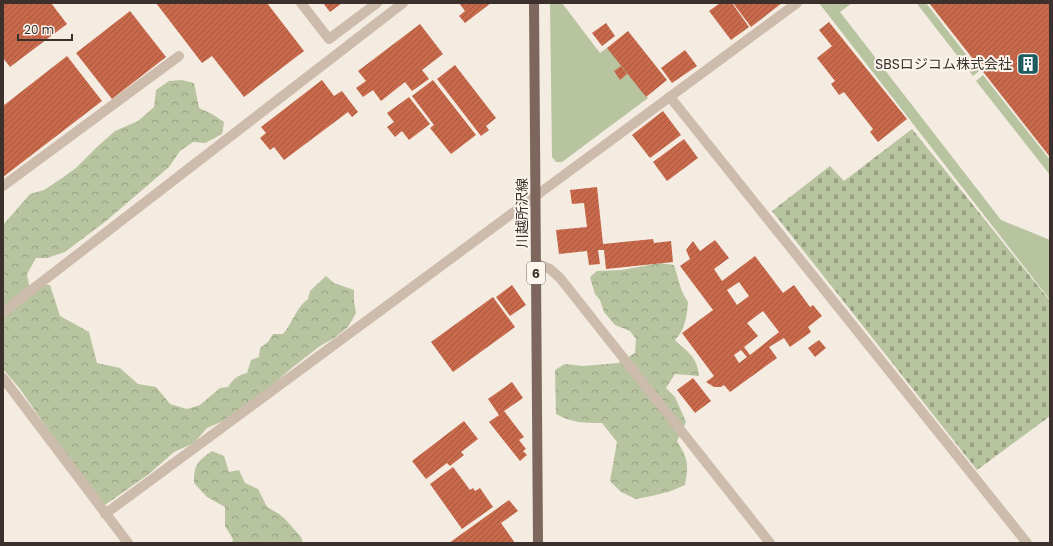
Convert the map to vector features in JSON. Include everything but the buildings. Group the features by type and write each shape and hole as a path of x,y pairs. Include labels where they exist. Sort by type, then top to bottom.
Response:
{"main road":[{"name":"川越所沢線","path":"534,3 538,543"}],"street":[{"path":"301,3 329,39 377,3"},
{"path":"3,312 403,3"},
{"path":"105,514 796,3"},
{"path":"3,186 179,56"},
{"path":"670,97 1027,543"},
{"path":"536,263 550,270 560,278 770,543"},
{"path":"3,378 128,543"}],"green space":[{"path":"550,3 562,3 600,53 608,47 648,98 562,162 556,162 552,157"},
{"path":"819,3 852,3 840,12 1001,220 1050,240 1050,300"},
{"path":"918,3 926,3 979,71 973,76 918,5"},
{"path":"983,75 1050,160 1050,175 976,81"},
{"path":"182,80 194,83 199,108 224,122 222,134 205,143 193,142 180,151 169,167 106,221 65,252 47,258 36,258 27,274 29,285 50,285 60,316 89,332 97,363 120,368 138,384 156,387 170,404 187,409 200,405 220,388 228,387 236,378 247,373 251,360 259,357 260,348 268,342 273,334 283,334 297,311 308,299 310,291 326,276 334,283 354,290 356,313 348,327 293,367 261,395 221,422 207,428 194,443 174,452 149,474 105,505 49,431 20,389 3,369 3,225 30,194 44,190 62,178 76,168 115,131 138,121 154,107 156,90 169,81"},
{"path":"912,129 1050,301 1050,416 977,470 772,211 830,166 844,181"},
{"path":"660,263 674,265 682,292 688,302 683,327 675,340 694,359 699,376 675,374 666,388 675,397 686,422 677,441 687,462 685,485 671,491 636,499 621,492 610,481 617,442 602,423 578,422 556,414 555,370 565,364 583,366 618,363 635,353 636,339 630,331 615,325 604,312 600,300 595,294 590,277 597,271 622,270"},
{"path":"212,451 224,456 229,472 239,470 245,483 258,489 267,507 285,519 301,537 303,543 232,543 233,539 225,526 225,507 207,497 194,483 197,464"}],"place":[{"name":"SBSロジコム株式会社","path":"1028,64"}]}
